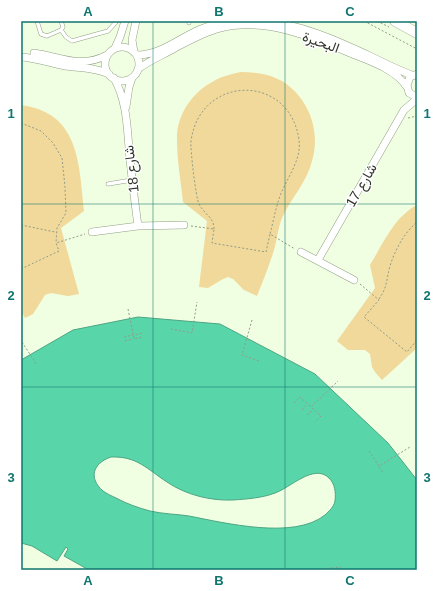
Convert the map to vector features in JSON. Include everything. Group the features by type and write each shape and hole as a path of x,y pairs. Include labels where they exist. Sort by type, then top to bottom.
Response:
{"street":[{"path":"21,56 33,56 80,63 96,60 107,55 115,48 125,21"},
{"path":"21,52 66,66 98,70 125,81 132,78 138,69 139,60 132,44 132,36 136,21"},
{"name":"البحيرة","path":"138,69 147,62 211,25 234,21"},
{"name":"البحيرة","path":"260,21 351,50 398,70 415,74"},
{"path":"395,21 417,33"},
{"name":"البحيرة","path":"136,54 146,55 188,38 226,27 269,25"},
{"path":"121,34 132,36"},
{"path":"115,48 125,47 136,54"},
{"name":"البحيرة","path":"351,50 396,75 411,94 417,98"},
{"path":"107,55 105,65 111,76"},
{"name":"شارع 17","path":"404,110 408,79 415,74"},
{"name":"شارع 18","path":"111,76 121,92 126,113 138,226"},
{"name":"شارع 18","path":"126,113 129,87 132,78"},
{"name":"شارع 17","path":"318,260 404,110 417,98"},
{"path":"92,232 138,226 184,225"},
{"path":"301,252 354,280"}],"lane":[{"path":"37,21 39,31 44,36 61,30"},
{"path":"61,21 63,27 61,30 66,37 72,41 108,31 117,21"},
{"path":"108,184 132,180"}],"path":[{"path":"364,21 417,49"},
{"path":"253,90 271,96 285,108 295,123 299,141 297,160 280,195 270,234 266,252 212,243 214,224 211,218 198,203 190,143 194,125 203,109 217,97 234,91 253,90"},
{"path":"21,123 41,131 53,143 62,158 66,187 66,212 56,232 56,243 59,251 21,269"},
{"path":"417,222 409,229 399,244 389,268 386,287 379,300 364,317 407,352 417,340"},
{"path":"21,225 56,232"},
{"path":"184,225 214,229"},
{"path":"56,243 92,232"},
{"path":"270,234 301,252"},
{"path":"354,280 379,300"},
{"path":"171,329 192,333 197,302"},
{"path":"128,309 134,339"},
{"path":"252,320 242,355 259,361"},
{"path":"124,337 142,333"},
{"path":"125,341 143,337"},
{"path":"22,342 37,365"},
{"path":"311,407 338,381"},
{"path":"294,403 300,397 314,409 321,416 315,422"},
{"path":"302,410 307,404"},
{"path":"308,416 314,409"},
{"path":"379,466 410,447"},
{"path":"368,451 383,473"},
{"path":"322,570 341,567"}],"shaded area":[{"path":"241,72 267,75 282,81 291,88 306,106 314,127 315,138 310,169 282,218 274,250 257,296 244,290 233,279 228,277 208,288 199,287 207,221 183,202 178,156 177,131 179,122 192,98 199,91 217,79"},
{"path":"21,105 33,107 45,112 57,120 66,130 72,142 76,156 84,211 61,228 79,294 68,296 51,293 45,295 33,314 25,318 21,311"},
{"path":"417,205 417,348 382,380 372,367 370,354 365,350 348,350 337,341 375,288 370,265 395,224 402,216"},
{"path":"138,317 220,324 315,374 388,443 417,480 417,570 89,570 64,556 68,549 66,547 57,561 32,546 21,543 21,360 73,330","holes":["111,457 120,457 141,464 174,487 190,494 225,500 249,499 265,496 275,493 309,475 316,473 323,474 333,483 335,501 325,515 312,523 296,527 259,528 189,516 155,512 124,502 106,493 98,486 94,476 100,463"]}]}
